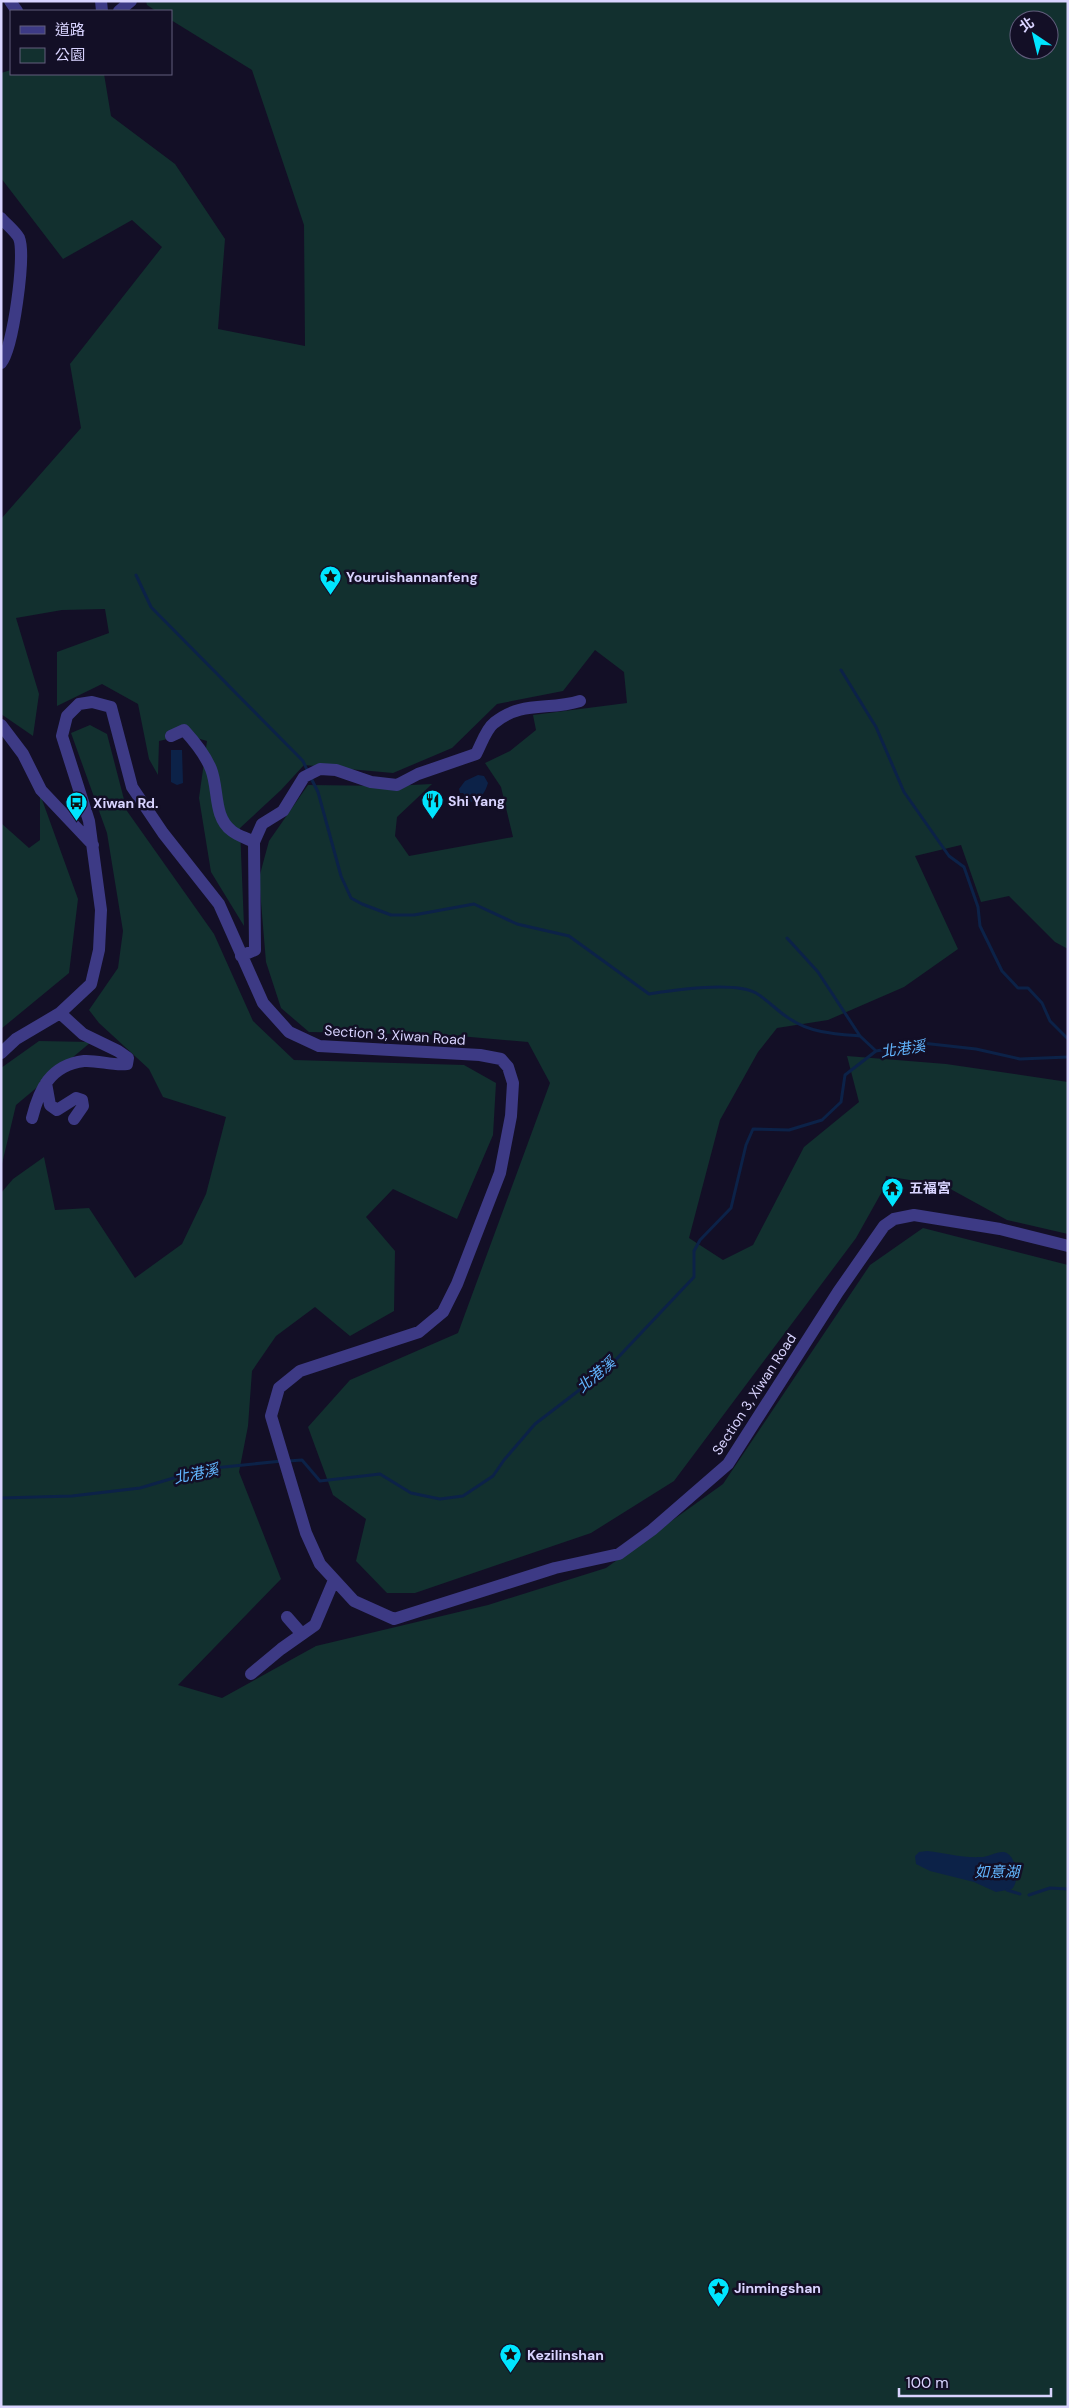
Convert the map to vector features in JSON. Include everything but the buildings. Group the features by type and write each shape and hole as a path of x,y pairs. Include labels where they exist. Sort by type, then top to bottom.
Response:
{"street":[{"path":"120,10 131,1"},
{"path":"1,218 18,238 22,264 10,341 1,363"},
{"path":"241,956 254,950 254,842 262,824 283,811 304,777 320,769 336,770 371,782 397,785 418,774 476,754 492,724 521,708 566,705 580,701"},
{"name":"Section 3, Xiwan Road","path":"1,1053 16,1039 60,1013 91,984 99,950 101,910 89,821 62,736 67,716 79,704 92,702 111,707 132,787 163,833 219,904 263,1003 289,1032 302,1040 319,1046 480,1055 500,1059 508,1067 513,1083 511,1116 500,1173 457,1284 443,1312 418,1332 300,1371 279,1388 271,1416 306,1532 320,1564 354,1601 394,1619 555,1568 619,1554 652,1530 728,1464 838,1292 884,1226 894,1219 914,1215 1000,1229 1068,1246"},
{"path":"1,725 24,754 41,790 93,844"},
{"path":"171,736 184,730 203,754 212,770 220,814 225,823 233,831 254,842"},
{"path":"32,1118 38,1093 55,1072 84,1061 127,1064 128,1058 83,1034 60,1013"},
{"path":"46,1083 50,1105 57,1110 76,1098 82,1100 83,1106 74,1119"},
{"path":"251,1674 301,1633 315,1625 334,1580"},
{"path":"287,1616 301,1633"}],"green space":[{"path":"146,1 1068,1 1068,949 1055,942 1009,896 981,902 961,845 915,856 958,949 904,987 828,1020 777,1028 758,1052 720,1120 689,1238 723,1260 753,1245 804,1147 859,1102 847,1056 946,1064 1068,1082 1068,1234 1007,1220 945,1186 886,1176 884,1188 856,1238 674,1481 591,1533 415,1593 387,1593 356,1561 366,1519 333,1495 308,1427 350,1380 458,1333 550,1083 528,1042 448,1035 309,1032 281,1008 266,962 259,878 269,841 308,785 391,786 432,784 397,817 395,836 409,856 513,837 501,787 485,763 510,751 536,730 533,715 627,703 624,672 595,650 563,691 497,704 452,748 393,773 304,765 281,790 240,828 244,926 211,872 199,798 207,741 186,735 159,741 158,775 149,759 138,704 102,684 57,706 57,652 109,633 105,609 62,610 16,618 39,694 33,736 1,714 1,519 81,428 70,364 162,247 132,220 63,259 1,178 1,73 10,70 10,75 104,75 111,116 175,164 225,239 218,329 305,346 304,225 252,70 172,21 172,10 154,10 147,5"},
{"path":"90,725 107,734 127,811 214,934 253,1021 294,1060 464,1065 496,1083 493,1135 457,1219 393,1189 366,1217 395,1251 394,1311 350,1336 315,1307 276,1336 252,1371 248,1426 239,1472 281,1579 178,1685 222,1698 316,1646 488,1605 606,1568 723,1484 870,1265 923,1228 1068,1265 1068,2407 1,2407 1,1193 13,1179 44,1157 55,1210 89,1208 135,1278 182,1244 206,1194 226,1117 163,1097 149,1069 99,1023 89,1010 118,968 123,931 107,833 71,733"},
{"path":"40,794 78,899 69,973 1,1029 1,823 29,848 40,840"},
{"path":"39,1041 91,1042 16,1105 1,1168 1,1068"}],"water":[{"path":"171,750 182,750 183,783 177,785 171,782"},
{"path":"478,775 484,776 488,783 482,795 471,802 463,793 460,793 459,789 465,781"},
{"name":"如意湖","path":"927,1851 974,1857 984,1857 1004,1852 1012,1858 1016,1869 1016,1880 1012,1889 996,1892 974,1882 930,1871 916,1864 915,1856 919,1852"}],"waterway":[{"path":"136,575 151,607 303,761 308,772"},
{"path":"841,670 876,727 904,792 949,856 964,867 978,907 980,926 1002,971 1018,988 1028,988 1042,1003 1050,1021 1068,1039"},
{"path":"311,778 318,792 341,876 351,898 362,904 391,915 414,915 474,904 517,924 569,936 649,994 703,987 746,989 756,993 798,1024 824,1032 860,1036 876,1051"},
{"path":"787,938 818,972 860,1036"},
{"name":"北港溪","path":"288,1461 302,1460 320,1481 380,1474 411,1493 440,1499 463,1496 493,1476 535,1424 608,1368 694,1277 694,1251 700,1240 731,1208 746,1145 753,1129 789,1130 822,1120 841,1102 845,1075 876,1051 922,1043 976,1049 1020,1059 1068,1057"},
{"name":"北港溪","path":"1,1498 72,1496 140,1488 204,1469 282,1461"},
{"path":"1029,1895 1050,1888 1068,1889"},
{"path":"1007,1890 1020,1894"}],"place":[{"name":"Youruishannanfeng","path":"330,596"},
{"name":"Shi Yang","path":"432,820"},
{"name":"Xiwan Rd.","path":"77,822"},
{"name":"五福宮","path":"893,1207"},
{"name":"Jinmingshan","path":"718,2307"},
{"name":"Kezilinshan","path":"511,2374"}]}
